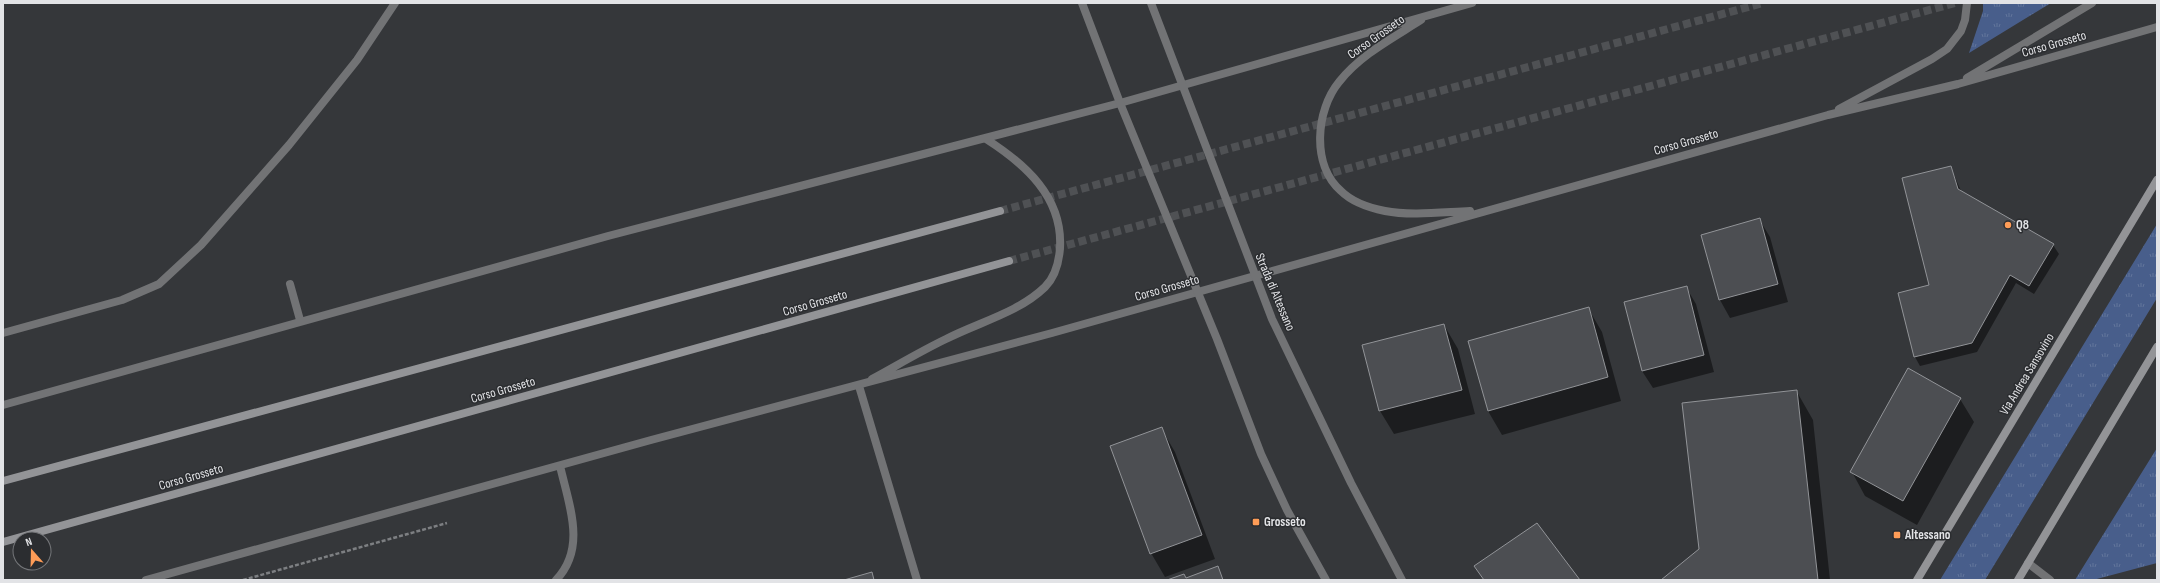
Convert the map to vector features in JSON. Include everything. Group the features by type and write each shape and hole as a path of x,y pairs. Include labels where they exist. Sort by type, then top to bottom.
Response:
{"main road":[{"name":"Via Andrea Sansovino","path":"1917,580 2157,180"},
{"path":"3,481 1000,211"},
{"name":"Corso Grosseto","path":"3,542 1009,261"},
{"path":"2018,580 2157,347"}],"street":[{"path":"3,333 122,300 159,284 200,245 289,145 357,60 395,3"},
{"path":"1082,3 1120,104 1261,454 1287,510 1326,580"},
{"name":"Strada di Altessano","path":"1151,3 1254,276 1272,319 1350,483 1402,580"},
{"name":"Corso Grosseto","path":"3,405 300,320 608,236 1120,104 1472,3"},
{"name":"Corso Grosseto","path":"1828,115 1932,59 1947,49 1961,31 1968,3"},
{"name":"Corso Grosseto","path":"1958,84 2092,3"},
{"name":"Corso Grosseto","path":"1428,15 1350,69 1332,91 1324,111 1320,131 1324,163 1339,190 1348,197 1374,208 1398,212 1481,211"},
{"name":"Corso Grosseto","path":"146,580 651,440 859,386 1828,115 1958,84 2157,28"},
{"name":"Corso Grosseto","path":"859,386 946,338 1017,306 1037,294 1051,279 1057,266 1061,241 1053,205 1033,175 1003,150 986,139"},
{"path":"290,284 300,320"},
{"path":"859,386 917,580"},
{"path":"556,580 564,571 570,560 574,538 573,524 560,466"},
{"path":"2028,563 2050,580"}],"green space":[{"path":"1983,3 2051,3 1969,53 1983,11"},
{"path":"2157,224 2157,298 1985,580 1940,580"},
{"path":"2157,448 2157,563 2093,580 2075,580"}],"building":[{"path":"1951,166 1958,189 2054,244 2029,286 2010,275 1972,343 1914,357 1898,293 1929,285 1902,178"},
{"path":"1760,218 1778,284 1719,300 1701,235"},
{"path":"1687,286 1704,355 1642,371 1624,302"},
{"path":"1589,307 1608,377 1488,411 1468,341"},
{"path":"1444,324 1462,390 1379,411 1362,345"},
{"path":"1908,368 1961,398 1903,501 1850,472"},
{"path":"1797,390 1818,580 1661,580 1699,549 1682,403"},
{"path":"1162,427 1202,535 1150,554 1110,446"},
{"path":"1537,523 1580,580 1484,580 1474,566"},
{"path":"1218,566 1223,580 1167,580 1184,574 1186,578"},
{"path":"872,572 874,580 844,580"}],"tunnel":[{"path":"1000,211 1763,3"},
{"path":"1009,261 1955,3"}],"place":[{"name":"Q8","path":"2008,225"},
{"name":"Grosseto","path":"1256,522"},
{"name":"Altessano","path":"1897,535"}]}
